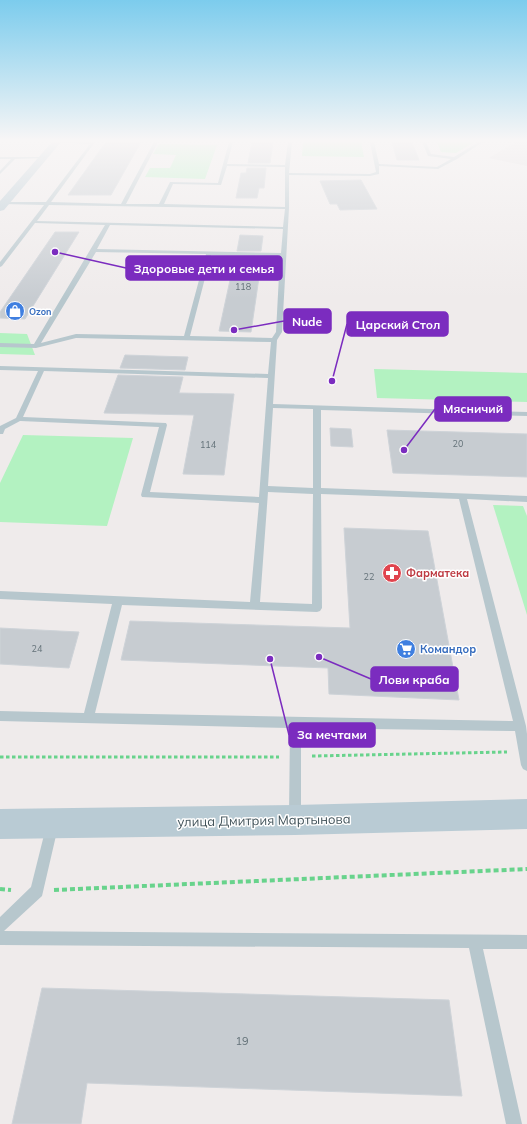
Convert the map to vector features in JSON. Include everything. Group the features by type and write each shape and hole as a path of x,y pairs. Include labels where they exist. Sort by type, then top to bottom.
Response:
{"main road":[{"path":"2,205 11,194"},
{"name":"улица Дмитрия Мартынова","path":"0,824 53,822 295,820 527,814"}],"lane":[{"path":"0,265 54,194"},
{"path":"123,205 129,194"},
{"path":"160,205 165,194"},
{"path":"255,605 268,406 274,340 279,332 287,194"},
{"path":"2,205 48,203 287,208"},
{"path":"34,222 286,228"},
{"path":"36,346 108,224"},
{"path":"94,250 283,255"},
{"path":"187,338 209,253"},
{"path":"0,345 36,346 76,336 274,340"},
{"path":"0,368 271,376"},
{"path":"19,419 42,369"},
{"path":"268,406 527,414"},
{"path":"0,595 317,608 317,408"},
{"path":"0,432 2,428 19,419 163,425 145,496 263,500"},
{"path":"263,489 527,498"},
{"path":"462,496 520,726 527,765"},
{"path":"88,718 118,601"},
{"path":"0,716 296,723 520,726"},
{"path":"295,820 296,723"},
{"path":"0,926 37,890 53,822"},
{"path":"0,938 527,942"},
{"path":"475,942 514,1124"}],"path":[{"path":"0,757 296,757 524,752"},
{"path":"0,889 37,890 527,869"}],"green space":[{"path":"0,333 27,334 35,355 0,354"},
{"path":"374,369 527,373 527,402 377,398"},
{"path":"23,435 133,438 107,526 0,522 0,483"},
{"path":"493,505 523,506 527,516 527,615"}],"building":[{"path":"68,194 111,194 111,195"},
{"path":"237,194 258,194 257,198 236,198"},
{"path":"326,194 369,194 377,209 340,210 337,204 330,204"},
{"path":"55,232 79,232 25,319 0,318 0,312"},
{"path":"240,235 263,236 261,251 237,251"},
{"path":"235,257 262,257 251,332 219,331"},
{"path":"125,355 188,357 185,370 120,368"},
{"path":"118,375 183,377 179,393 234,394 224,475 183,474 194,415 104,413"},
{"path":"330,428 351,429 353,447 331,446"},
{"path":"387,430 527,434 527,477 393,473"},
{"path":"344,528 428,531 459,700 329,694 328,668 121,660 130,621 350,628"},
{"path":"0,628 79,632 69,668 0,664"},
{"path":"42,988 449,1000 462,1096 87,1083 81,1124 12,1124"}],"place":[{"name":"Здоровые дети и семья","path":"55,252"},
{"name":"Ozon","path":"15,311"},
{"name":"Nude","path":"234,330"},
{"name":"Царский Стол","path":"332,381"},
{"name":"Мясничий","path":"404,450"},
{"name":"Фарматека","path":"392,573"},
{"name":"Командор","path":"406,649"},
{"name":"Лови краба","path":"319,657"},
{"name":"За мечтами","path":"270,659"}]}
